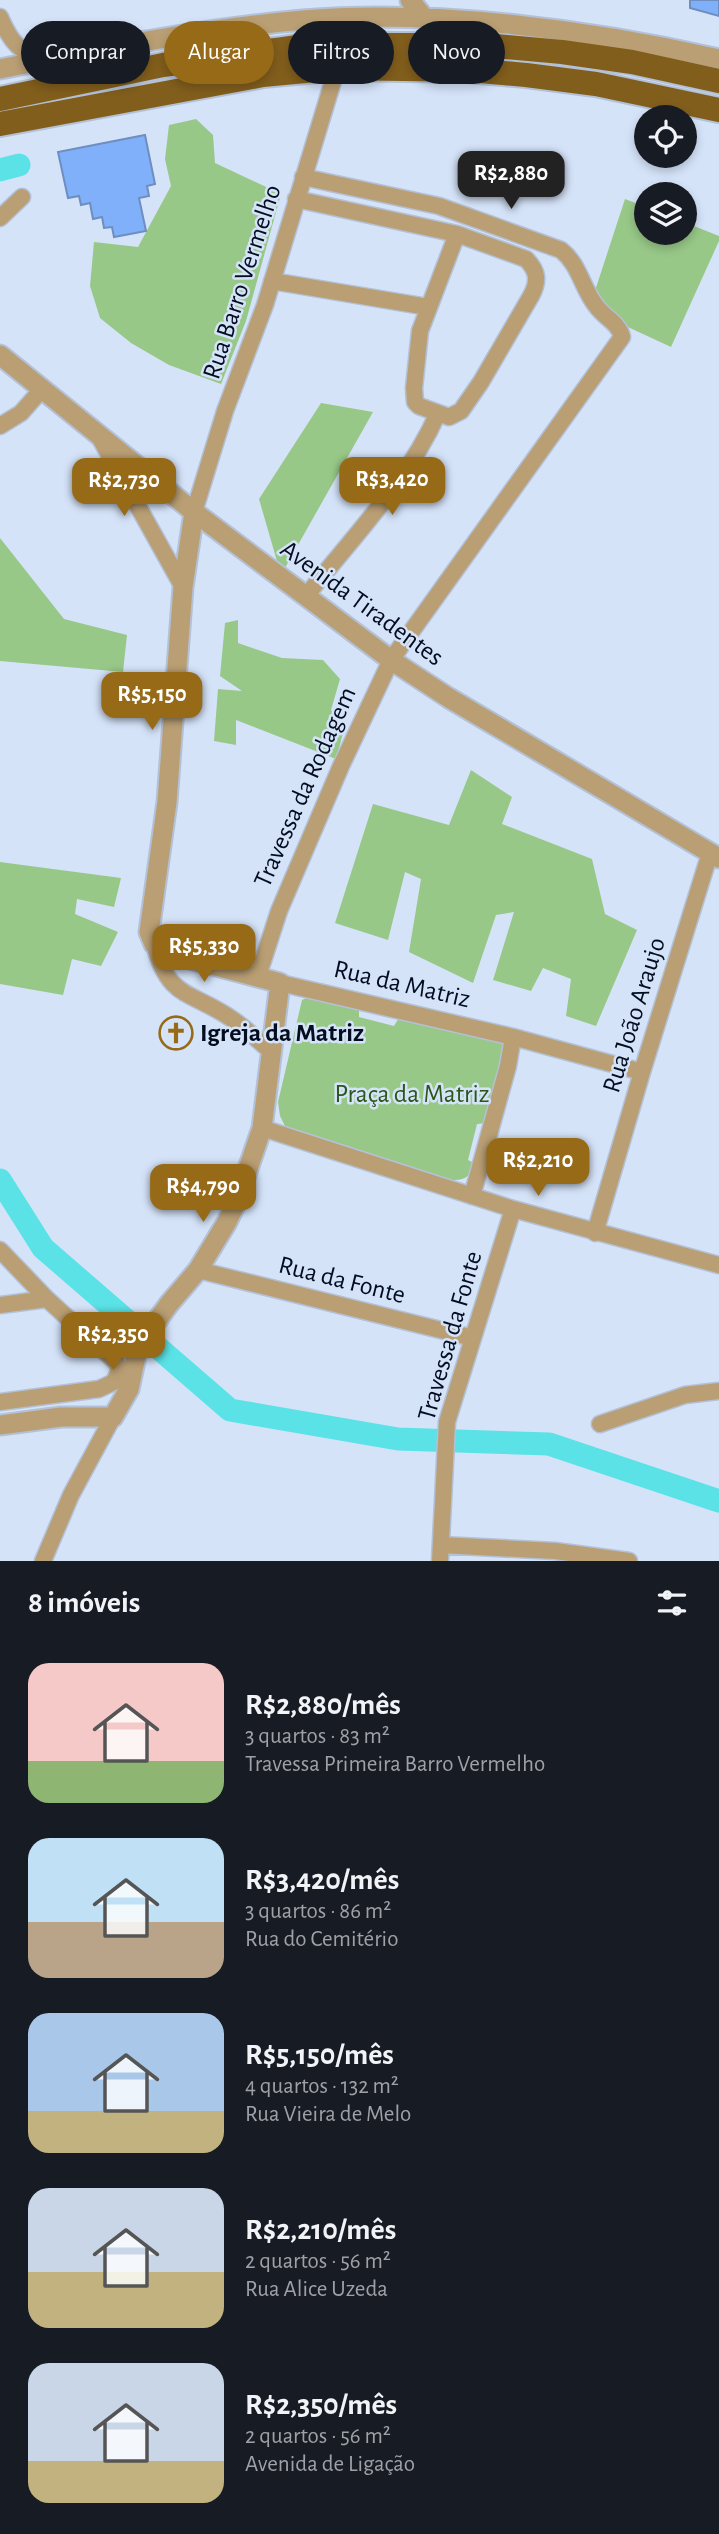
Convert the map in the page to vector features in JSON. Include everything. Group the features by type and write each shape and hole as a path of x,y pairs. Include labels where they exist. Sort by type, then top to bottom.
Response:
{"highway":[{"path":"0,99 163,65 313,45 484,45 632,62 719,81"},
{"path":"394,69 470,70 526,75 596,84 719,110"},
{"path":"0,124 288,73"}],"street":[{"path":"0,10 2,0"},
{"path":"410,0 425,19"},
{"path":"150,42 239,27 386,9 425,19 503,24 719,59"},
{"path":"0,17 11,40 21,50"},
{"path":"0,69 21,65"},
{"name":"Rua Barro Vermelho","path":"194,512 225,411 272,281 332,84"},
{"name":"Travessa da Rodagem","path":"258,976 279,911 341,766 391,660 622,337 620,330 594,304 573,261 561,250 439,206 303,177"},
{"path":"0,218 22,197"},
{"path":"296,199 457,234 526,259 537,276 536,286 481,382 461,411 449,416 419,406 415,402 414,388 420,331 457,234"},
{"path":"272,281 428,307"},
{"name":"Avenida Tiradentes","path":"0,355 194,512 391,660 449,698 715,855"},
{"path":"0,426 21,413 43,388"},
{"path":"306,596 395,484 424,443 438,413"},
{"path":"97,432 183,587"},
{"path":"194,512 183,587 167,802 149,925 160,966 169,980 184,995 230,1017 272,1052"},
{"name":"Rua João Araujo","path":"595,1233 642,1072 715,855"},
{"name":"Rua da Matriz","path":"154,944 167,953 279,983 513,1037 642,1072"},
{"path":"43,1561 71,1495 129,1389 136,1351 153,1325 198,1270 227,1222 262,1128 279,983"},
{"path":"472,1196 508,1066 513,1037"},
{"path":"262,1128 513,1209 719,1265"},
{"name":"Travessa da Fonte","path":"441,1553 447,1422 513,1209"},
{"path":"0,1250 47,1299 117,1363 118,1374 110,1386 0,1402"},
{"name":"Rua da Fonte","path":"198,1270 473,1338"},
{"path":"0,1305 47,1299"},
{"path":"600,1424 685,1395 719,1391"},
{"path":"0,1424 61,1417 113,1417"},
{"path":"441,1553 555,1551 629,1561"}],"green space":[{"path":"196,119 213,135 215,163 281,194 246,321 221,384 169,365 131,343 100,318 90,286 94,242 138,247 171,186 165,159 169,125"},
{"path":"625,199 634,202 634,245 697,245 697,227 719,236 671,347 589,309"},
{"path":"321,403 373,412 281,575 259,499"},
{"path":"0,538 64,619 127,635 123,672 0,661"},
{"path":"238,620 238,643 282,658 323,660 340,679 331,710 345,726 336,759 236,720 236,745 214,741 218,689 242,691 220,676 225,623"},
{"path":"471,770 512,797 502,824 592,859 605,914 637,930 596,1026 566,1016 571,979 543,968 531,991 493,980 514,912 496,915 473,983 409,952 421,879 405,872 388,940 335,923 373,804 449,825"},
{"path":"0,862 121,878 114,907 77,899 75,914 118,932 101,966 72,959 63,995 0,984"},
{"name":"Praça da Matriz","path":"314,994 359,1005 359,1017 394,1026 400,1016 508,1045 488,1123 477,1124 468,1160 476,1164 467,1176 452,1180 285,1126 278,1102 302,1000"}],"building":[{"path":"690,0 719,0 719,16 690,8"},
{"path":"145,135 155,184 147,186 149,196 139,198 146,231 114,237 112,227 104,228 102,217 93,219 90,203 81,205 79,196 68,198 58,152"}],"waterway":[{"path":"0,170 19,165"},
{"path":"0,1180 43,1248 230,1410 398,1439 549,1444 719,1501"}],"place":[{"name":"Igreja da Matriz","path":"176,1033"}]}
